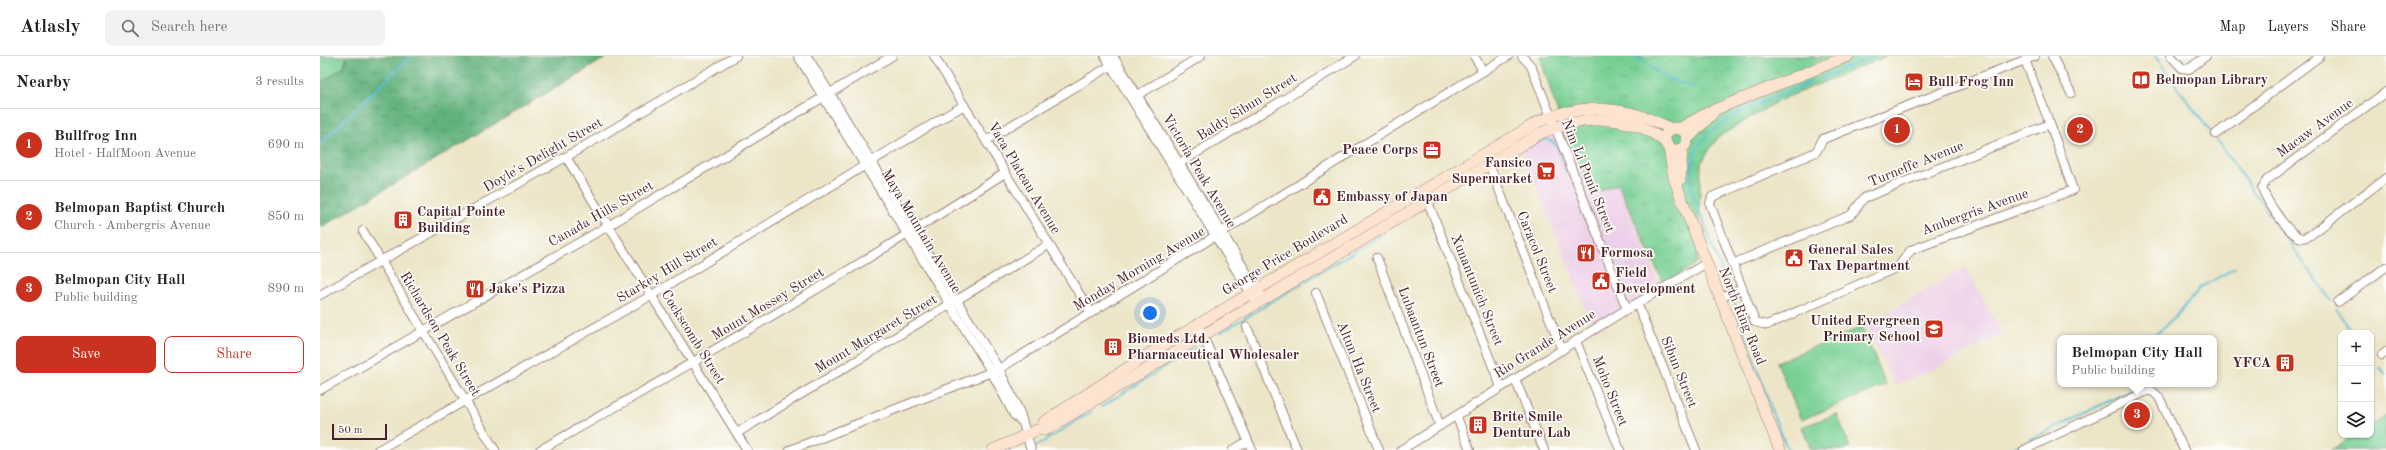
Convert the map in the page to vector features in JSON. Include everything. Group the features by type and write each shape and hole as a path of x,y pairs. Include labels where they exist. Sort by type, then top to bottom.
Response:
{"main road":[{"path":"1718,108 1684,144 1675,151 1667,145 1666,134 1675,129 1718,108 1826,60 1848,56"},
{"name":"George Price Boulevard","path":"1037,430 1042,423 1197,326 1375,218 1550,116 1580,108 1612,116 1639,128 1667,145"},
{"name":"George Price Boulevard","path":"993,450 1037,430 1045,430 1531,138 1555,127 1579,120 1612,116 1645,118 1675,129"},
{"path":"1675,129 1684,133 1684,144"},
{"name":"North Ring Road","path":"1680,192 1684,144"},
{"name":"North Ring Road","path":"1667,145 1674,178 1705,264 1780,450"},
{"path":"1375,218 1381,228"}],"street":[{"name":"Doyle's Delight Street","path":"320,295 382,263 566,157 736,56"},
{"name":"Maya Mountain Avenue","path":"798,56 827,96 996,371 1020,413 1020,420 1031,450"},
{"name":"Maya Mountain Avenue","path":"807,56 827,96"},
{"name":"Canada Hills Street","path":"320,390 608,226 892,56"},
{"name":"Vaca Plateau Avenue","path":"934,56 987,140 1005,174 1091,313"},
{"name":"Victoria Peak Avenue","path":"1105,56 1113,61 1260,302"},
{"path":"1135,97 1201,56"},
{"name":"Baldy Sibun Street","path":"1176,166 1355,56"},
{"path":"1474,56 1483,71 1508,56"},
{"name":"Nim Li Punit Street","path":"1522,56 1531,66 1627,309"},
{"path":"1719,298 1742,289 1710,204 1712,197 1816,152 1823,139 2035,56"},
{"path":"2052,56 2071,93"},
{"path":"2171,56 2182,68 2189,68 2206,56"},
{"path":"2216,134 2320,56"},
{"name":"Ambergris Avenue","path":"1742,289 1755,322 1768,325 1898,267 1911,250 2073,190 2050,124 2025,60"},
{"path":"987,140 1113,61"},
{"name":"Monday Morning Avenue","path":"790,450 996,371 1483,71"},
{"name":"Macaw Avenue","path":"2386,92 2267,180 2262,188 2280,217 2296,236 2302,238 2309,236 2386,178"},
{"name":"Starkey Hill Street","path":"378,450 652,295 869,165 964,105"},
{"name":"Turneffe Avenue","path":"1732,264 1851,215 1864,198 2050,124"},
{"name":"Cockscomb Street","path":"566,157 747,450"},
{"name":"Caracol Street","path":"1488,164 1562,350"},
{"name":"Mount Mossey Street","path":"540,450 694,363 912,233 1005,174"},
{"name":"Xunantunich Street","path":"1428,202 1501,387"},
{"name":"Richardson Peak Street","path":"363,231 422,332 495,450"},
{"name":"Mount Margaret Street","path":"737,433 1048,245"},
{"name":"Lubaantun Street","path":"1377,258 1440,426"},
{"name":"Rio Grande Avenue","path":"1401,450 1627,309 1705,264"},
{"path":"2338,302 2386,267"},
{"name":"Altun Ha Street","path":"1316,293 1379,450"},
{"name":"Sibun Street","path":"1637,303 1696,450"},
{"path":"1197,326 1203,336 1252,450"},
{"path":"1247,327 1297,450"},
{"name":"Moho Street","path":"1576,341 1620,450"},
{"path":"1515,379 1544,450"},
{"path":"2024,450 2141,392 2152,391 2159,397 2184,450"},
{"path":"1457,416 1470,450"},
{"path":"1233,450 1248,441"}],"shaded area":[{"path":"1563,130 1593,194 1618,184 1662,290 1594,330 1522,150"},
{"name":"United Evergreen Primary School","path":"1966,267 2002,334 1932,370 1895,385 1866,325"}],"green space":[{"path":"320,56 347,56 343,68 320,83"},
{"path":"347,56 609,56 320,228 320,83 343,68"},
{"path":"1540,56 1812,56 1820,59 1820,56 1886,56 1778,101 1718,137 1701,163 1697,263 1664,285 1618,184 1593,194 1563,130"},
{"path":"1862,327 1886,385 1801,420 1777,362"},
{"path":"1837,414 1850,448 1845,450 1811,450 1802,427"},
{"path":"2386,415 2386,450 2331,450 2350,438 2374,438 2374,423"}],"waterway":[{"path":"320,144 411,56"},
{"path":"1634,56 1667,78 1695,88"},
{"path":"1822,78 1874,56"},
{"path":"2155,56 2173,80"},
{"path":"2174,82 2211,133"},
{"path":"1728,288 1691,188 1691,175 1695,154 1702,141 1728,119 1763,102 1810,83"},
{"path":"1529,146 1544,139 1552,141 1557,147 1566,171"},
{"path":"2216,139 2331,301"},
{"path":"1220,333 1383,234"},
{"path":"2155,335 2178,314 2201,287 2235,268"},
{"path":"1733,300 1774,417 1788,450"},
{"path":"2336,309 2352,330"},
{"path":"1101,407 1199,345"},
{"path":"2380,367 2386,375"},
{"path":"2031,439 2138,387"},
{"path":"1035,447 1091,412"},
{"path":"2010,450 2020,445"}],"place":[{"name":"Belmopan Library","path":"2141,80"},
{"name":"Bull Frog Inn","path":"1914,82"},
{"name":"Bullfrog Inn","path":"1897,130"},
{"name":"Belmopan Baptist Church","path":"2080,130"},
{"name":"Peace Corps","path":"1432,150"},
{"name":"Fansico Supermarket","path":"1546,171"},
{"name":"Embassy of Japan","path":"1322,197"},
{"name":"Capital Pointe Building","path":"403,220"},
{"name":"Formosa","path":"1586,253"},
{"name":"General Sales Tax Department","path":"1794,258"},
{"name":"Field Development","path":"1601,281"},
{"name":"Jake's Pizza","path":"475,289"},
{"name":"United Evergreen Primary School","path":"1934,329"},
{"name":"Biomeds Ltd. Pharmaceutical Wholesaler","path":"1113,347"},
{"name":"YFCA","path":"2285,363"},
{"name":"Belmopan City Hall","path":"2137,415"},
{"name":"Brite Smile Denture Lab","path":"1478,425"}]}
